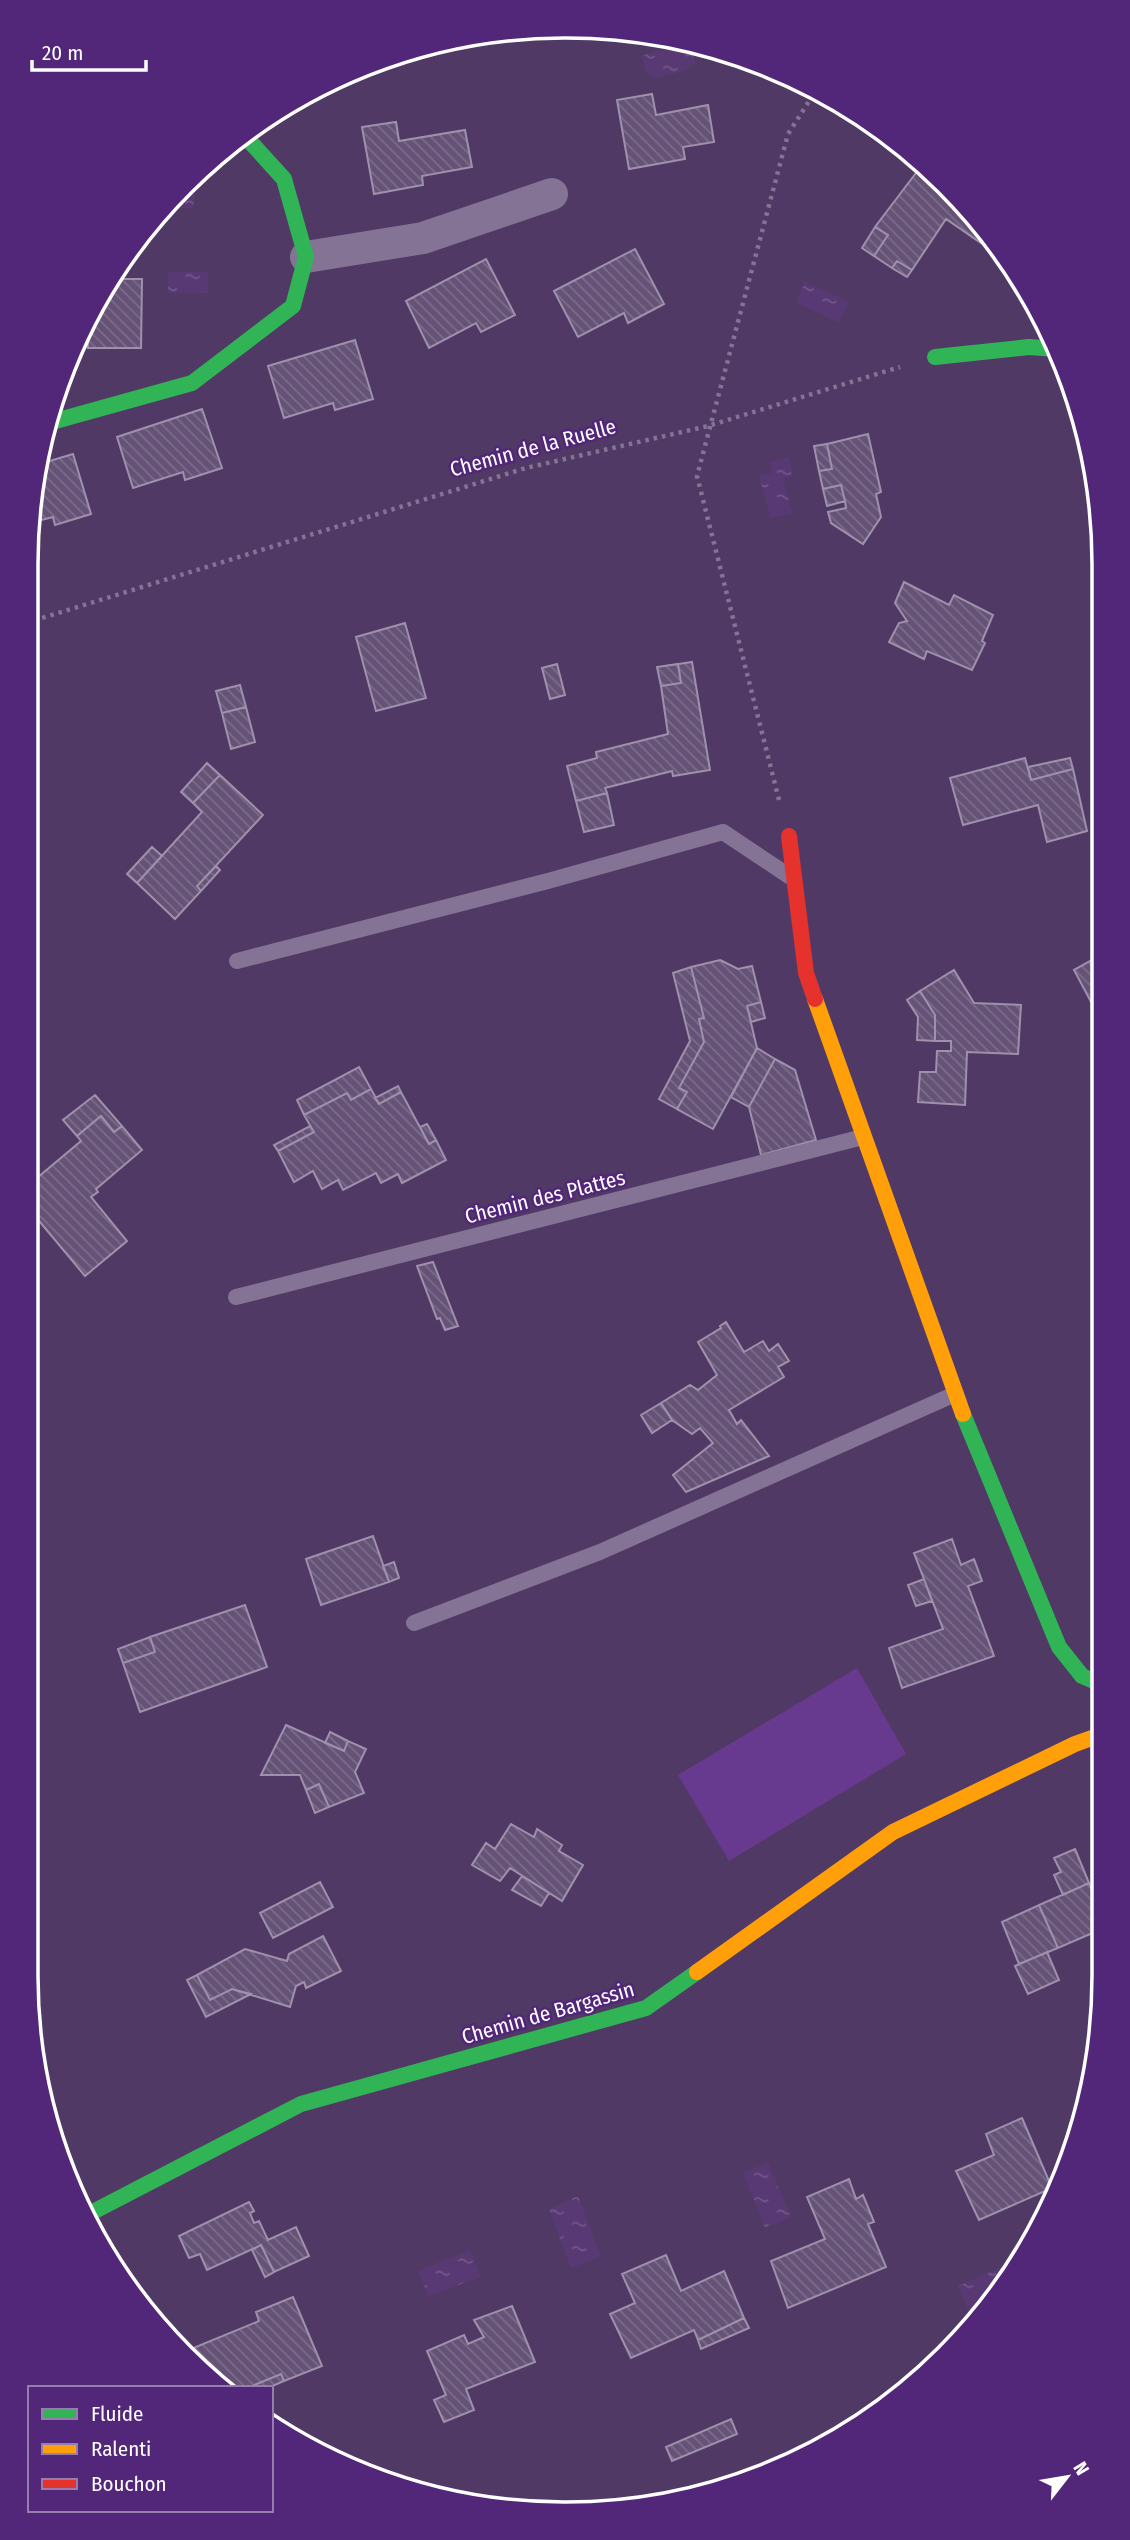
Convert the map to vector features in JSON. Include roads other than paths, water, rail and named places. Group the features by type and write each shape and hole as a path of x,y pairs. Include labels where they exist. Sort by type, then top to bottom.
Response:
{"street":[{"path":"59,420 192,383 293,306 306,257 284,179 251,142"},
{"path":"306,257 423,238 552,194"},
{"path":"935,357 1029,347 1044,348"},
{"path":"789,836 806,973 955,1394 1059,1647 1082,1676 1092,1680"},
{"name":"Chemin de Bargassin","path":"95,2211 300,2104 646,2008 893,1832 1092,1738"}],"lane":[{"path":"237,961 548,881 723,832 794,880"},
{"name":"Chemin des Plattes","path":"236,1297 863,1137"},
{"path":"414,1623 600,1552 955,1394"}],"water":[{"path":"673,50 692,54 695,63 683,71 656,78 645,70 642,56 654,51"},
{"path":"195,191 193,209 179,207"},
{"path":"168,272 208,272 208,293 168,293"},
{"path":"805,282 849,302 839,323 796,302"},
{"path":"789,457 793,476 783,479 792,513 771,518 759,476 772,473 770,462"},
{"path":"768,2163 791,2217 765,2228 743,2173"},
{"path":"578,2196 601,2256 571,2268 549,2209"},
{"path":"470,2250 481,2277 428,2296 418,2271"},
{"path":"1004,2266 970,2312 958,2286"}]}
